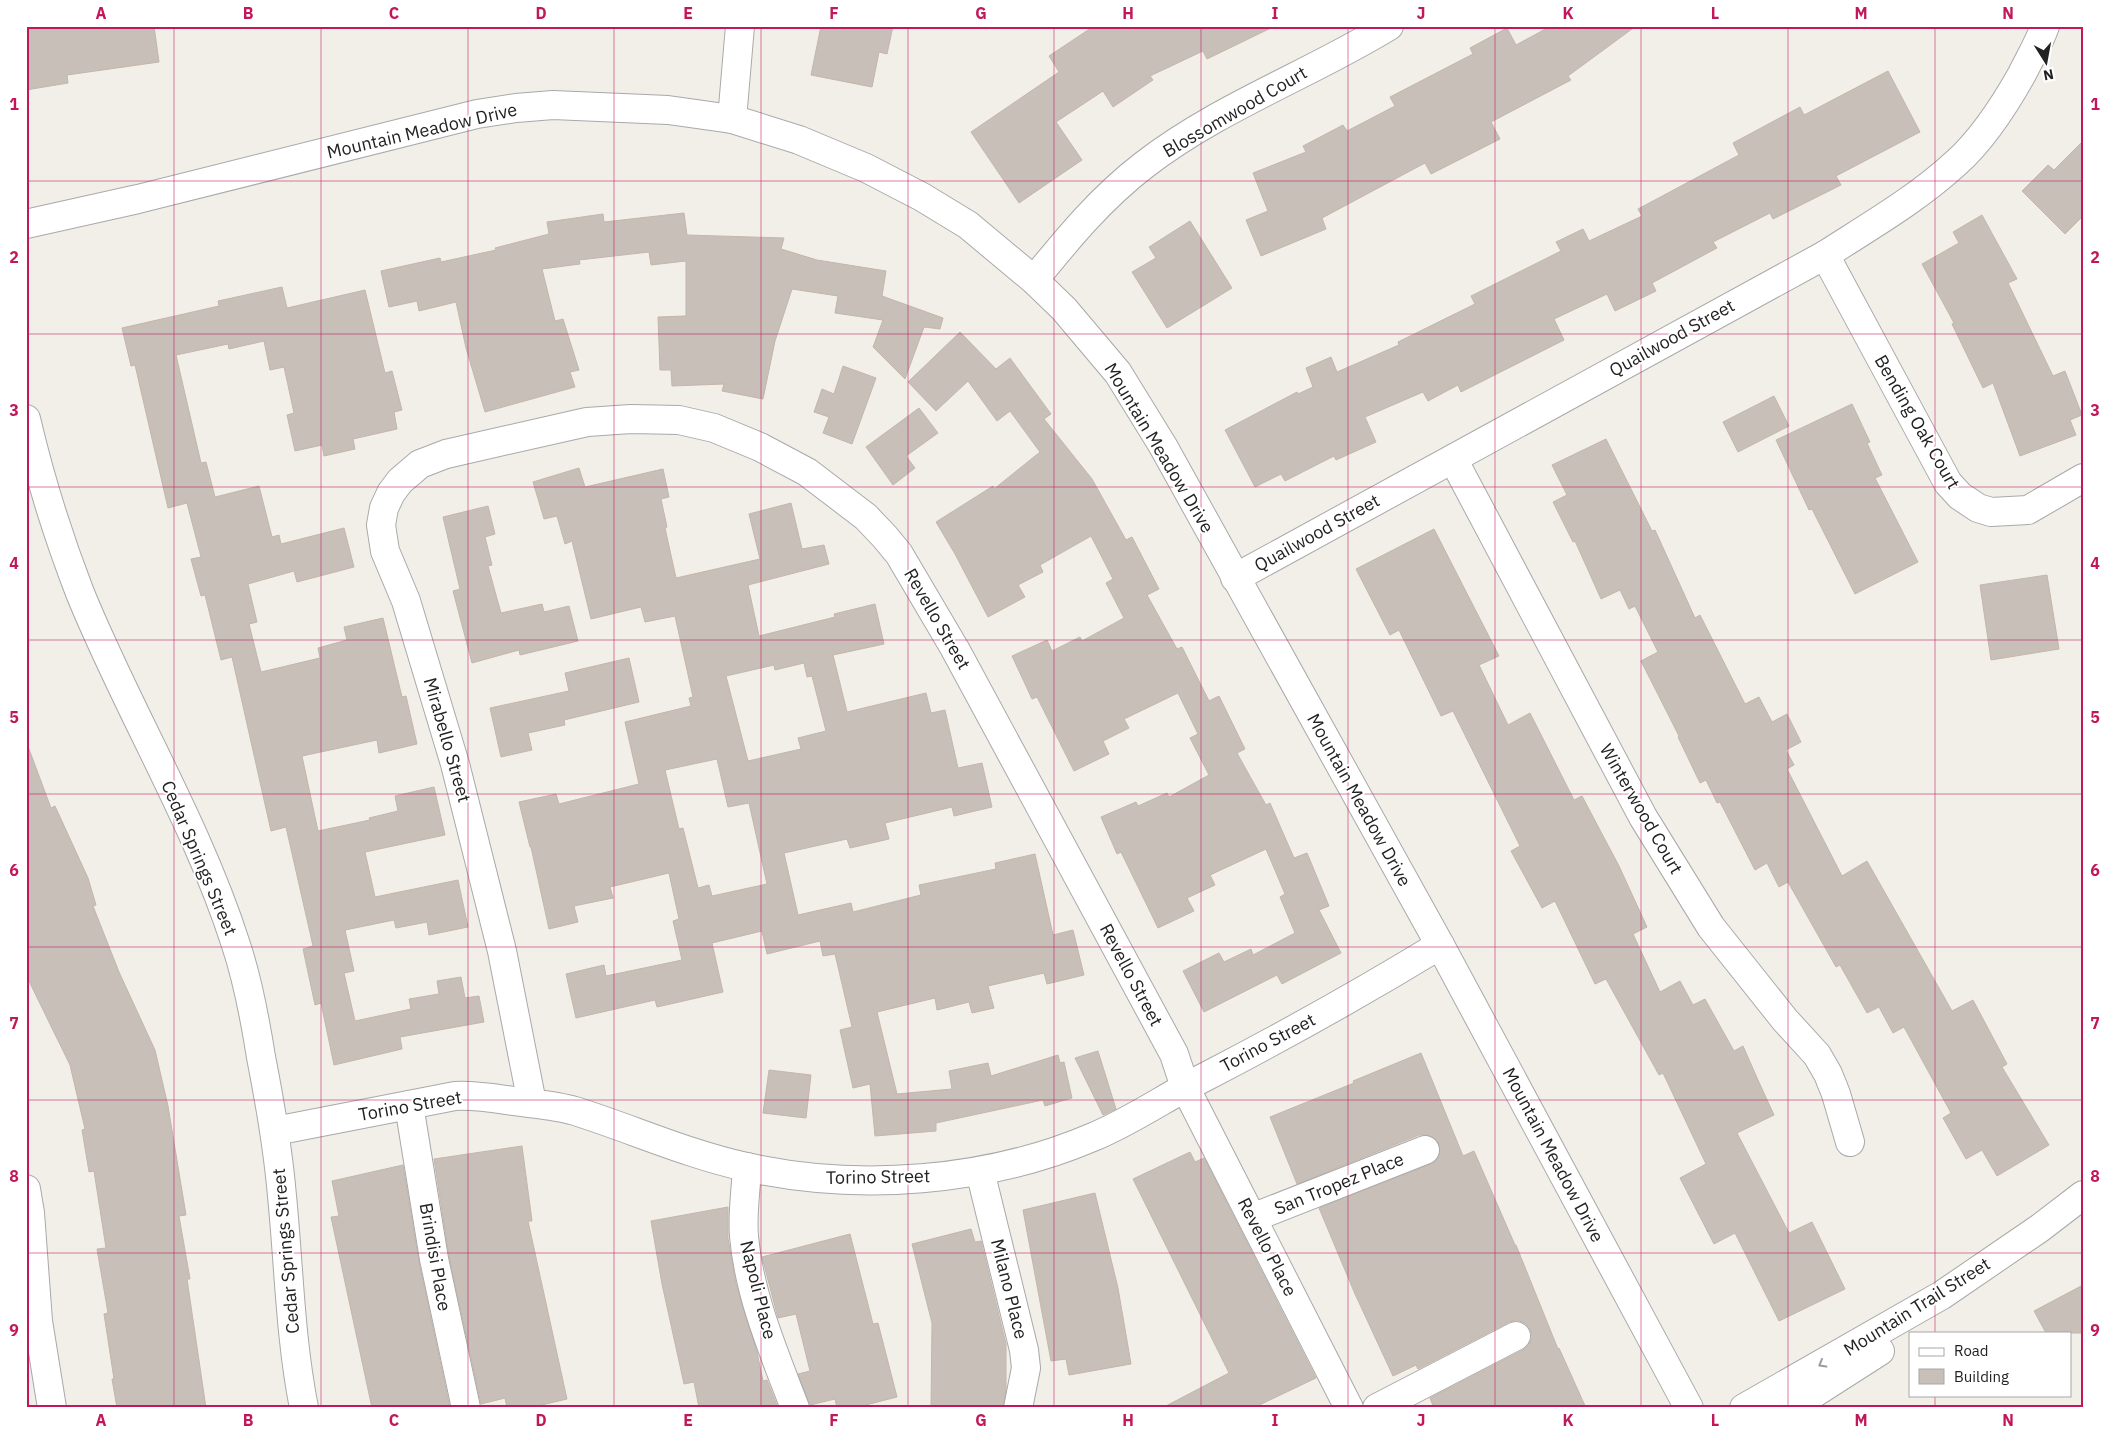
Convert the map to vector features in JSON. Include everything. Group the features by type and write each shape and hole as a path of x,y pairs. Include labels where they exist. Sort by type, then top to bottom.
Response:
{"street":[{"path":"732,119 740,26"},
{"name":"Blossomwood Court","path":"1034,280 1097,205 1144,165 1196,130 1389,26"},
{"name":"Quailwood Street","path":"1235,578 1825,254 1907,202 1957,162 1994,120 2041,39 2045,26"},
{"name":"Mountain Meadow Drive","path":"26,224 130,201 477,114 516,108 553,106 668,110 732,119 799,140 866,168 968,225 1034,280 1064,309 1118,373 1163,446 1440,945 1690,1408"},
{"name":"Bending Oak Court","path":"1825,254 1948,483 1960,496 1978,508 1991,512 2028,510 2083,478"},
{"name":"Cedar Springs Street","path":"26,419 52,518 81,595 215,886 237,946 253,1009 275,1132 283,1197 292,1328 296,1366 304,1408"},
{"name":"Revello Street","path":"489,445 587,422 631,419 679,420 714,428 760,447 807,472 866,517 899,554 955,649 1174,1054 1186,1087"},
{"name":"Mirabello Street","path":"489,445 446,454 420,464 400,481 391,493 384,508 381,525 385,551 406,601 455,764 502,951 532,1103"},
{"name":"Winterwood Court","path":"1453,459 1643,817 1712,927 1785,1020 1817,1055 1828,1074 1836,1094 1850,1142"},
{"name":"Torino Street","path":"275,1132 455,1096 475,1095 574,1111 690,1152 747,1167 829,1179 863,1180 935,1176 980,1171 1036,1159 1095,1137 1303,1026 1440,945"},
{"name":"Revello Place","path":"1186,1087 1349,1408"},
{"name":"Brindisi Place","path":"409,1105 434,1259 466,1408"},
{"name":"San Tropez Place","path":"1252,1218 1425,1150"},
{"name":"Napoli Place","path":"747,1167 744,1235 751,1276 765,1326 795,1408"},
{"name":"Milano Place","path":"980,1171 1024,1350 1026,1368 1018,1408"},
{"path":"26,1189 30,1213 32,1322 52,1408"},
{"name":"Mountain Trail Street","path":"1744,1408 1942,1295 2040,1228 2083,1194"},
{"name":"Mountain Trail Street","path":"1910,1332 2010,1268 2083,1217"},
{"name":"Mountain Trail Street","path":"1791,1408 1909,1333"},
{"path":"1377,1408 1516,1336"}],"building":[{"path":"26,26 154,26 159,62 67,75 68,83 26,90"},
{"path":"821,26 893,26 887,54 879,52 872,87 811,75"},
{"path":"1094,26 1275,26 1207,59 1203,51 1150,76 1153,80 1113,107 1103,91 1056,122 1082,160 1019,203 971,132 1059,72 1049,56"},
{"path":"1551,26 1636,26 1568,76 1571,80 1491,122 1500,139 1431,174 1425,163 1322,218 1326,229 1261,256 1246,220 1268,211 1253,173 1306,152 1303,146 1343,125 1347,131 1395,106 1390,97 1473,54 1470,48 1507,28 1516,45"},
{"path":"1888,71 1920,132 1836,176 1841,185 1773,219 1770,213 1713,242 1717,248 1652,283 1656,291 1615,311 1607,294 1554,319 1564,340 1461,392 1458,385 1428,401 1423,392 1365,417 1376,442 1336,460 1334,456 1285,481 1281,474 1255,487 1225,430 1297,392 1298,394 1313,387 1306,368 1331,357 1337,372 1399,345 1398,342 1475,304 1471,296 1561,251 1556,242 1583,229 1589,241 1642,216 1638,209 1739,155 1733,143 1800,107 1804,115"},
{"path":"2083,141 2083,216 2065,234 2022,191 2048,165 2054,170"},
{"path":"684,213 687,235 784,238 781,249 817,260 886,271 882,296 943,318 940,329 924,327 905,379 873,347 883,320 835,313 838,296 792,289 775,341 763,399 722,391 724,384 672,386 671,370 660,370 658,317 686,316 686,261 651,265 649,252 579,260 580,264 542,269 555,321 563,319 579,370 570,372 575,387 485,412 466,348 456,302 419,311 417,301 389,307 381,271 440,258 441,262 496,250 495,248 549,234 547,222 603,214 604,222"},
{"path":"1982,215 2017,279 2008,283 2053,376 2065,371 2082,415 2070,420 2076,435 2020,456 1993,383 1983,388 1952,324 1954,323 1922,264 1959,243 1953,232"},
{"path":"1190,221 1232,288 1167,328 1132,272 1156,258 1149,247"},
{"path":"282,287 287,308 365,290 385,373 392,371 402,410 394,412 397,429 353,439 355,449 324,456 322,445 295,451 287,415 294,413 284,367 270,370 264,341 229,349 228,344 176,355 201,463 206,462 215,497 259,486 272,537 279,535 281,544 344,528 354,567 297,582 294,571 248,584 257,622 249,624 261,672 320,658 318,648 347,640 344,627 383,618 402,697 406,696 417,744 379,753 377,740 302,756 318,831 370,820 369,818 398,811 395,796 434,787 445,835 365,852 375,897 458,880 468,927 429,935 427,922 396,928 394,920 345,930 354,971 344,973 355,1021 411,1009 409,999 439,994 437,981 461,977 465,998 479,996 484,1022 400,1037 402,1049 334,1065 321,1003 315,1005 303,949 313,946 286,827 271,831 232,657 221,660 205,595 201,596 191,559 201,557 187,503 168,508 135,365 131,366 122,328 219,306 218,301"},
{"path":"960,332 996,369 1010,358 1051,414 1044,419 1092,479 1126,540 1132,537 1159,589 1147,595 1177,649 1182,647 1209,701 1219,696 1245,749 1237,753 1266,805 1270,803 1294,858 1307,853 1329,906 1319,910 1341,953 1282,984 1277,975 1204,1012 1183,971 1219,953 1224,962 1251,949 1253,955 1295,933 1280,897 1285,894 1266,849 1210,875 1215,885 1187,898 1194,911 1158,928 1121,852 1117,854 1101,817 1136,802 1138,806 1167,793 1169,797 1209,775 1190,738 1198,734 1178,693 1124,719 1129,728 1103,741 1109,754 1074,771 1037,697 1032,699 1012,656 1047,640 1052,651 1080,637 1082,641 1124,618 1106,583 1113,579 1091,536 1040,565 1043,572 1018,585 1025,597 988,617 936,522 993,486 994,489 1040,452 1010,411 997,421 968,381 936,411 908,382"},
{"path":"843,366 876,378 852,444 823,433 829,417 814,412 822,389 834,394"},
{"path":"1774,396 1789,426 1738,452 1723,422"},
{"path":"1852,404 1870,442 1867,443 1882,475 1875,478 1918,562 1855,594 1812,509 1809,510 1776,440"},
{"path":"919,408 938,433 906,456 915,468 893,485 866,447"},
{"path":"1606,439 1652,531 1655,530 1695,618 1700,615 1745,704 1759,697 1772,722 1787,714 1801,742 1786,750 1794,765 1787,769 1842,876 1867,861 1952,1011 1973,1000 2007,1064 2002,1067 2049,1145 1997,1176 1982,1150 1966,1159 1943,1118 1951,1113 1904,1027 1893,1033 1879,1007 1867,1013 1840,965 1836,967 1788,882 1779,887 1767,863 1755,870 1720,802 1717,803 1706,780 1700,783 1679,736 1641,661 1658,652 1635,606 1629,609 1620,590 1601,599 1575,541 1573,542 1553,502 1567,495 1552,465"},
{"path":"579,468 585,487 663,469 669,497 661,499 676,578 760,559 749,514 791,503 802,549 824,545 829,564 748,585 759,636 835,617 834,614 875,604 884,644 833,655 847,712 926,693 931,713 945,710 958,768 982,763 992,807 954,816 952,807 885,823 889,839 850,848 847,839 784,853 798,915 851,903 853,912 921,895 919,885 996,869 995,863 1035,854 1053,935 1073,930 1084,975 1047,984 1044,973 988,986 994,1008 972,1013 969,1002 937,1010 935,998 877,1012 897,1094 952,1089 949,1071 988,1063 991,1076 1058,1055 1060,1063 1064,1062 1072,1098 1045,1106 1043,1100 936,1123 936,1131 875,1136 870,1084 853,1088 840,1030 852,1027 835,954 823,956 820,941 767,954 762,931 712,943 723,992 657,1007 655,1000 576,1018 566,974 604,965 606,976 682,960 673,921 679,919 669,873 610,887 613,898 574,906 578,922 549,929 519,802 556,794 559,804 639,784 625,722 691,706 689,698 693,697 675,616 645,622 641,607 591,619 572,541 565,544 557,516 544,519 533,482","holes":["804,663 807,677 812,676 826,731 798,738 801,749 748,761 726,676 774,665 775,670","717,759 728,807 749,803 767,884 712,896 709,885 698,888 683,828 679,829 665,770"]},
{"path":"488,506 495,534 485,537 492,565 488,566 501,613 542,604 544,612 569,606 578,641 520,655 519,650 472,663 453,591 460,589 443,517"},
{"path":"1434,529 1499,656 1479,665 1508,725 1530,713 1574,800 1582,796 1619,866 1647,927 1633,934 1660,992 1680,981 1693,1005 1705,999 1734,1051 1743,1046 1774,1115 1737,1133 1789,1233 1812,1222 1845,1289 1779,1321 1735,1233 1714,1244 1680,1178 1706,1164 1663,1073 1659,1075 1606,979 1595,984 1555,901 1542,908 1511,851 1520,846 1453,711 1441,716 1399,630 1390,635 1356,569"},
{"path":"2047,575 2059,649 1991,660 1980,585"},
{"path":"629,658 639,702 564,720 565,725 528,733 532,750 501,757 490,708 569,691 565,673"},
{"path":"26,749 29,749 51,808 55,806 88,878 96,905 93,906 119,972 155,1050 168,1106 186,1215 179,1216 190,1279 187,1279 206,1408 117,1408 104,1314 108,1313 97,1249 106,1248 94,1171 89,1172 82,1130 85,1129 70,1065 26,975"},
{"path":"1098,1051 1116,1109 1103,1115 1075,1058"},
{"path":"1421,1053 1463,1156 1474,1151 1516,1245 1558,1349 1586,1408 1434,1408 1430,1398 1523,1350 1529,1345 1532,1337 1530,1329 1525,1323 1517,1320 1509,1322 1418,1369 1416,1365 1393,1376 1355,1294 1319,1208 1431,1164 1437,1159 1440,1152 1439,1144 1434,1138 1427,1135 1419,1135 1297,1184 1270,1117"},
{"path":"769,1070 811,1075 806,1118 763,1113"},
{"path":"522,1146 532,1221 528,1221 567,1399 529,1408 507,1408 505,1398 481,1404 449,1256 434,1159"},
{"path":"1190,1152 1195,1162 1204,1158 1316,1378 1253,1408 1162,1408 1229,1373 1133,1179"},
{"path":"403,1165 419,1262 450,1408 372,1408 331,1217 339,1216 332,1181"},
{"path":"1095,1193 1118,1288 1131,1364 1069,1375 1066,1359 1051,1361 1023,1210"},
{"path":"728,1207 728,1238 736,1284 757,1352 763,1381 767,1380 778,1408 699,1408 694,1382 684,1384 662,1284 651,1221"},
{"path":"971,1229 975,1242 981,1241 1006,1344 1006,1390 1003,1408 931,1407 932,1323 912,1244"},
{"path":"850,1234 873,1324 878,1323 897,1397 854,1408 837,1408 835,1399 810,1405 798,1374 810,1371 796,1314 778,1318 762,1257"},
{"path":"2083,1285 2083,1333 2045,1332 2034,1311"}]}
